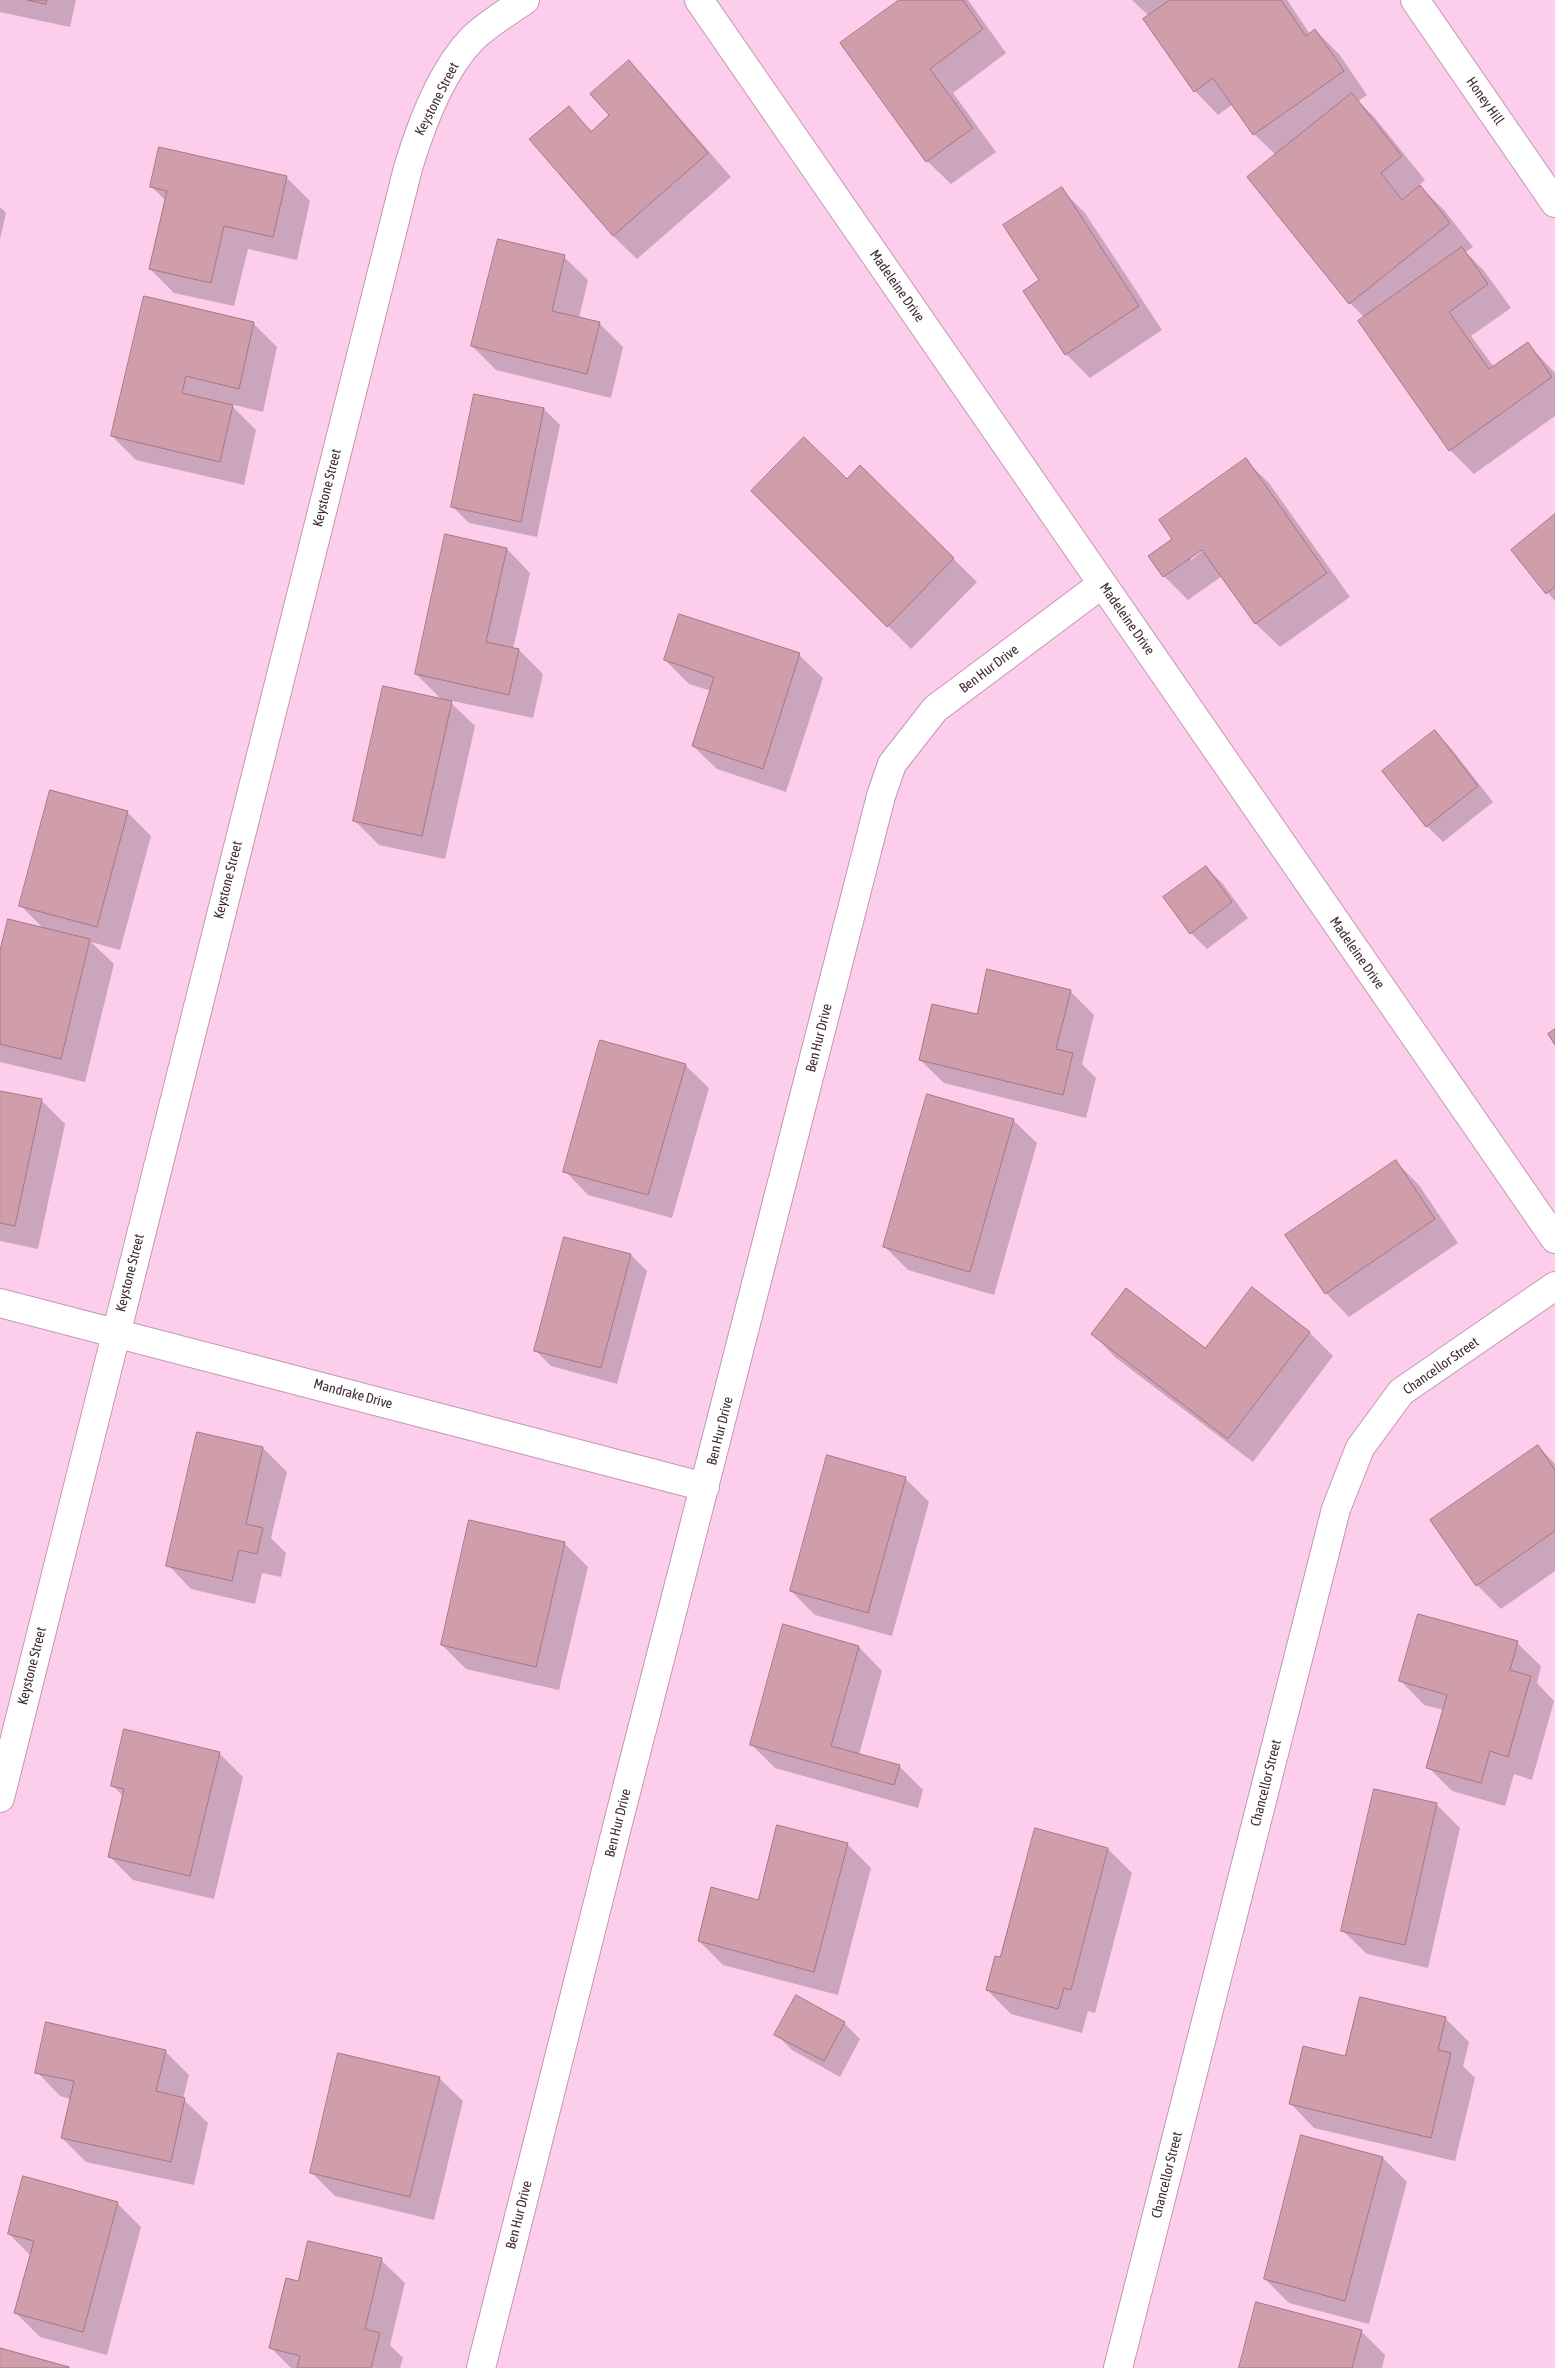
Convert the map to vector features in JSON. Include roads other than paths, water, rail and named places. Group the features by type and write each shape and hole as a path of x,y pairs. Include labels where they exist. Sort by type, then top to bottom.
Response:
{"street":[{"name":"Keystone Street","path":"0,1798 115,1332 408,168 419,132 450,67 473,38 525,0"},
{"name":"Madeleine Drive","path":"700,0 1555,1238"},
{"name":"Honey Hill","path":"1415,0 1555,203"},
{"name":"Ben Hur Drive","path":"481,2368 880,796 892,764 935,710 1102,584"},
{"name":"Chancellor Street","path":"1118,2368 1336,1509 1360,1448 1401,1392 1555,1286"},
{"name":"Mandrake Drive","path":"0,1303 705,1487"}]}
